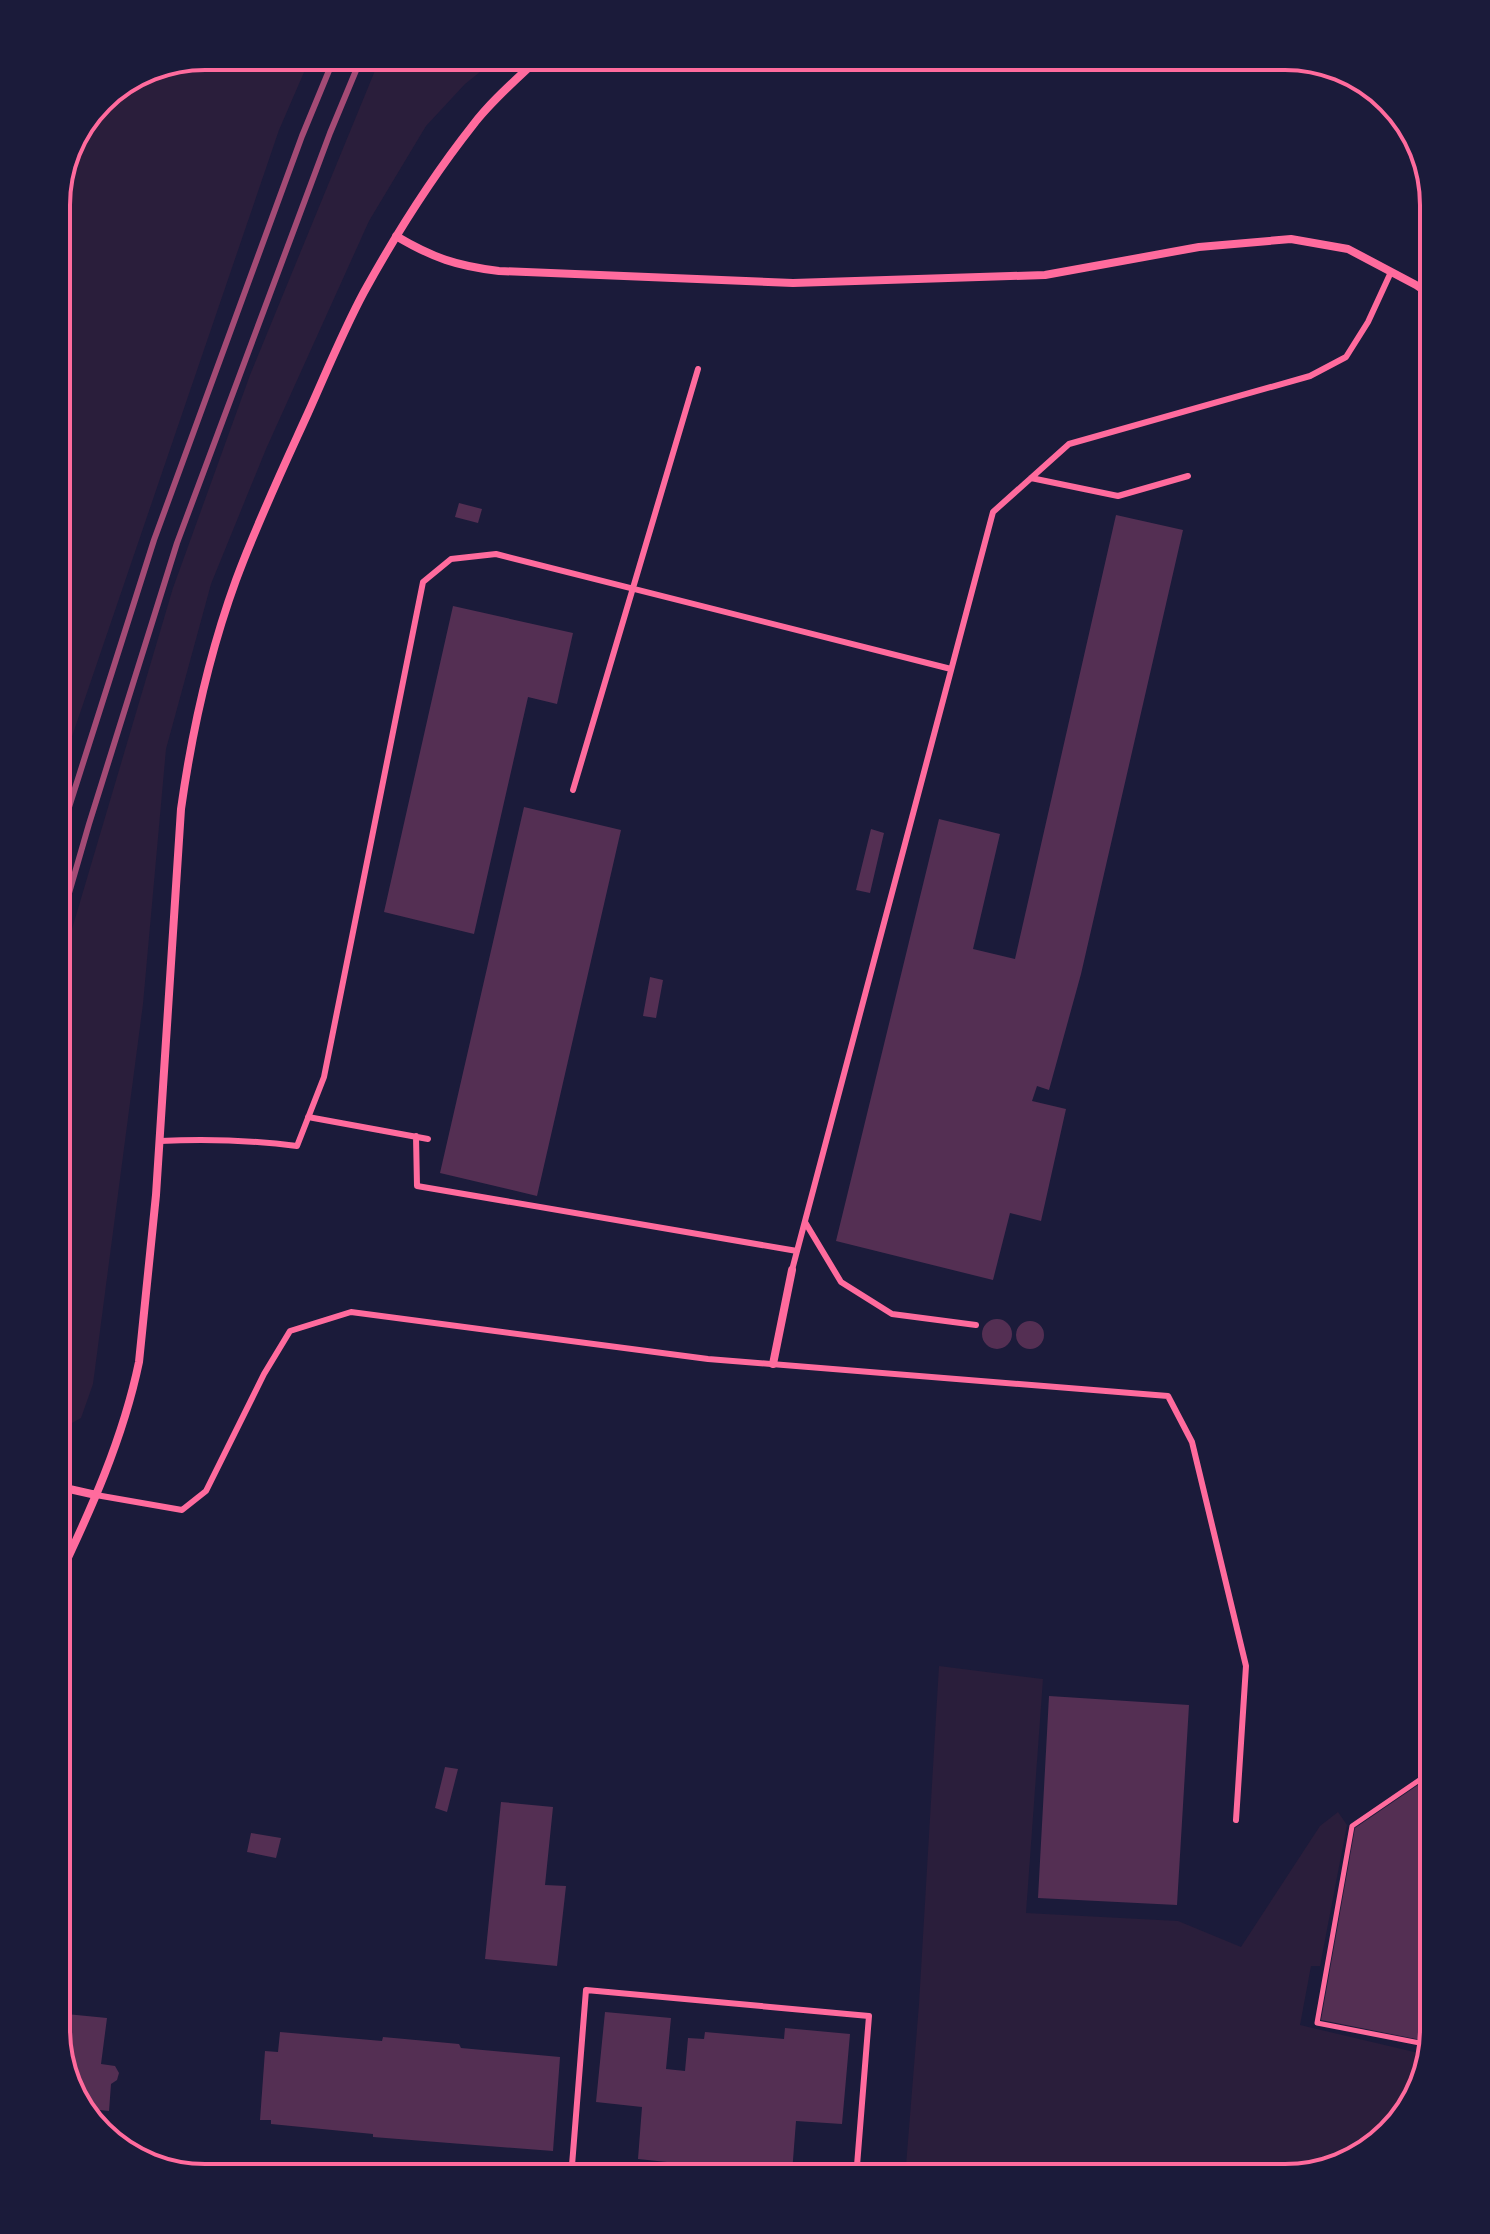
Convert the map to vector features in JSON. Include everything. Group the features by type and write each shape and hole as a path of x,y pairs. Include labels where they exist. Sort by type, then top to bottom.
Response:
{"street":[{"path":"70,1552 113,1453 139,1362 156,1195 181,809 202,691 236,581 274,488 363,294 422,194 475,121 527,70"},
{"path":"396,236 437,259 488,270 793,283 1045,275 1199,247 1291,239 1348,249 1420,289"},
{"path":"773,1364 792,1270"},
{"path":"70,1489 96,1495"}],"lane":[{"path":"792,1270 993,512 1069,444 1310,376 1346,357 1368,322 1391,272"},
{"path":"573,790 698,369"},
{"path":"1031,478 1118,496 1188,476"},
{"path":"160,1141 203,1139 297,1146 324,1077 423,582 451,559 496,554 951,669"},
{"path":"308,1117 428,1139"},
{"path":"416,1136 417,1186 797,1251"},
{"path":"805,1222 841,1282 892,1314 976,1325"},
{"path":"96,1495 182,1510 206,1491 264,1374 290,1331 351,1312 708,1359 1168,1396 1192,1442 1246,1666 1236,1820"},
{"path":"572,2164 586,1990 869,2016 857,2164"}],"path":[{"path":"1419,2043 1317,2023 1352,1826 1420,1780"}],"shaded area":[{"path":"305,70 279,130 70,742 70,196 75,170 84,145 98,123 116,104 153,80 179,73"},
{"path":"375,70 482,70 426,126 369,221 266,449 211,584 166,749 143,1004 93,1384 81,1418 70,1424 70,936 173,588 250,375"},
{"path":"939,1666 1043,1679 1026,1913 1178,1921 1241,1947 1320,1826 1338,1812 1347,1825 1320,1966 1311,1966 1300,2025 1418,2053 1410,2081 1392,2111 1380,2124 1367,2136 1337,2154 1303,2163 906,2164"}],"building":[{"path":"459,503 482,509 478,523 455,517"},
{"path":"1116,515 1183,530 1081,974 1049,1090 1037,1086 1032,1101 1066,1109 1041,1221 1010,1213 993,1280 836,1241 939,819 1000,834 973,949 1015,959"},
{"path":"453,606 573,633 557,704 528,697 474,934 384,912"},
{"path":"524,807 621,830 537,1196 440,1173"},
{"path":"871,829 884,833 870,893 856,890"},
{"path":"650,977 663,980 656,1018 643,1016"},
{"path":"997,1319 1003,1320 1011,1328 1011,1340 1003,1348 997,1349 991,1348 983,1340 982,1334 983,1328 991,1320"},
{"path":"1030,1321 1040,1325 1044,1335 1040,1345 1030,1349 1020,1345 1016,1335 1020,1325"},
{"path":"1049,1696 1189,1705 1177,1905 1038,1898"},
{"path":"445,1767 458,1769 447,1812 435,1808"},
{"path":"1420,1784 1419,2040 1321,2020 1355,1828"},
{"path":"501,1802 553,1807 545,1885 566,1886 557,1966 485,1959"},
{"path":"251,1833 281,1838 276,1858 247,1852"},
{"path":"605,2012 671,2018 666,2069 685,2071 688,2038 704,2039 705,2032 784,2039 785,2028 850,2034 842,2124 796,2121 793,2164 686,2164 638,2159 642,2107 596,2102"},
{"path":"70,2014 107,2018 101,2064 115,2066 119,2073 117,2080 111,2084 109,2111 97,2110 80,2081 71,2047"},
{"path":"280,2032 382,2041 383,2037 560,2057 553,2151 373,2137 373,2134 271,2124 271,2120 260,2120 265,2051 278,2052"}],"railway":[{"path":"70,804 154,540 302,136 329,70"},
{"path":"70,890 177,543 356,70"}]}
